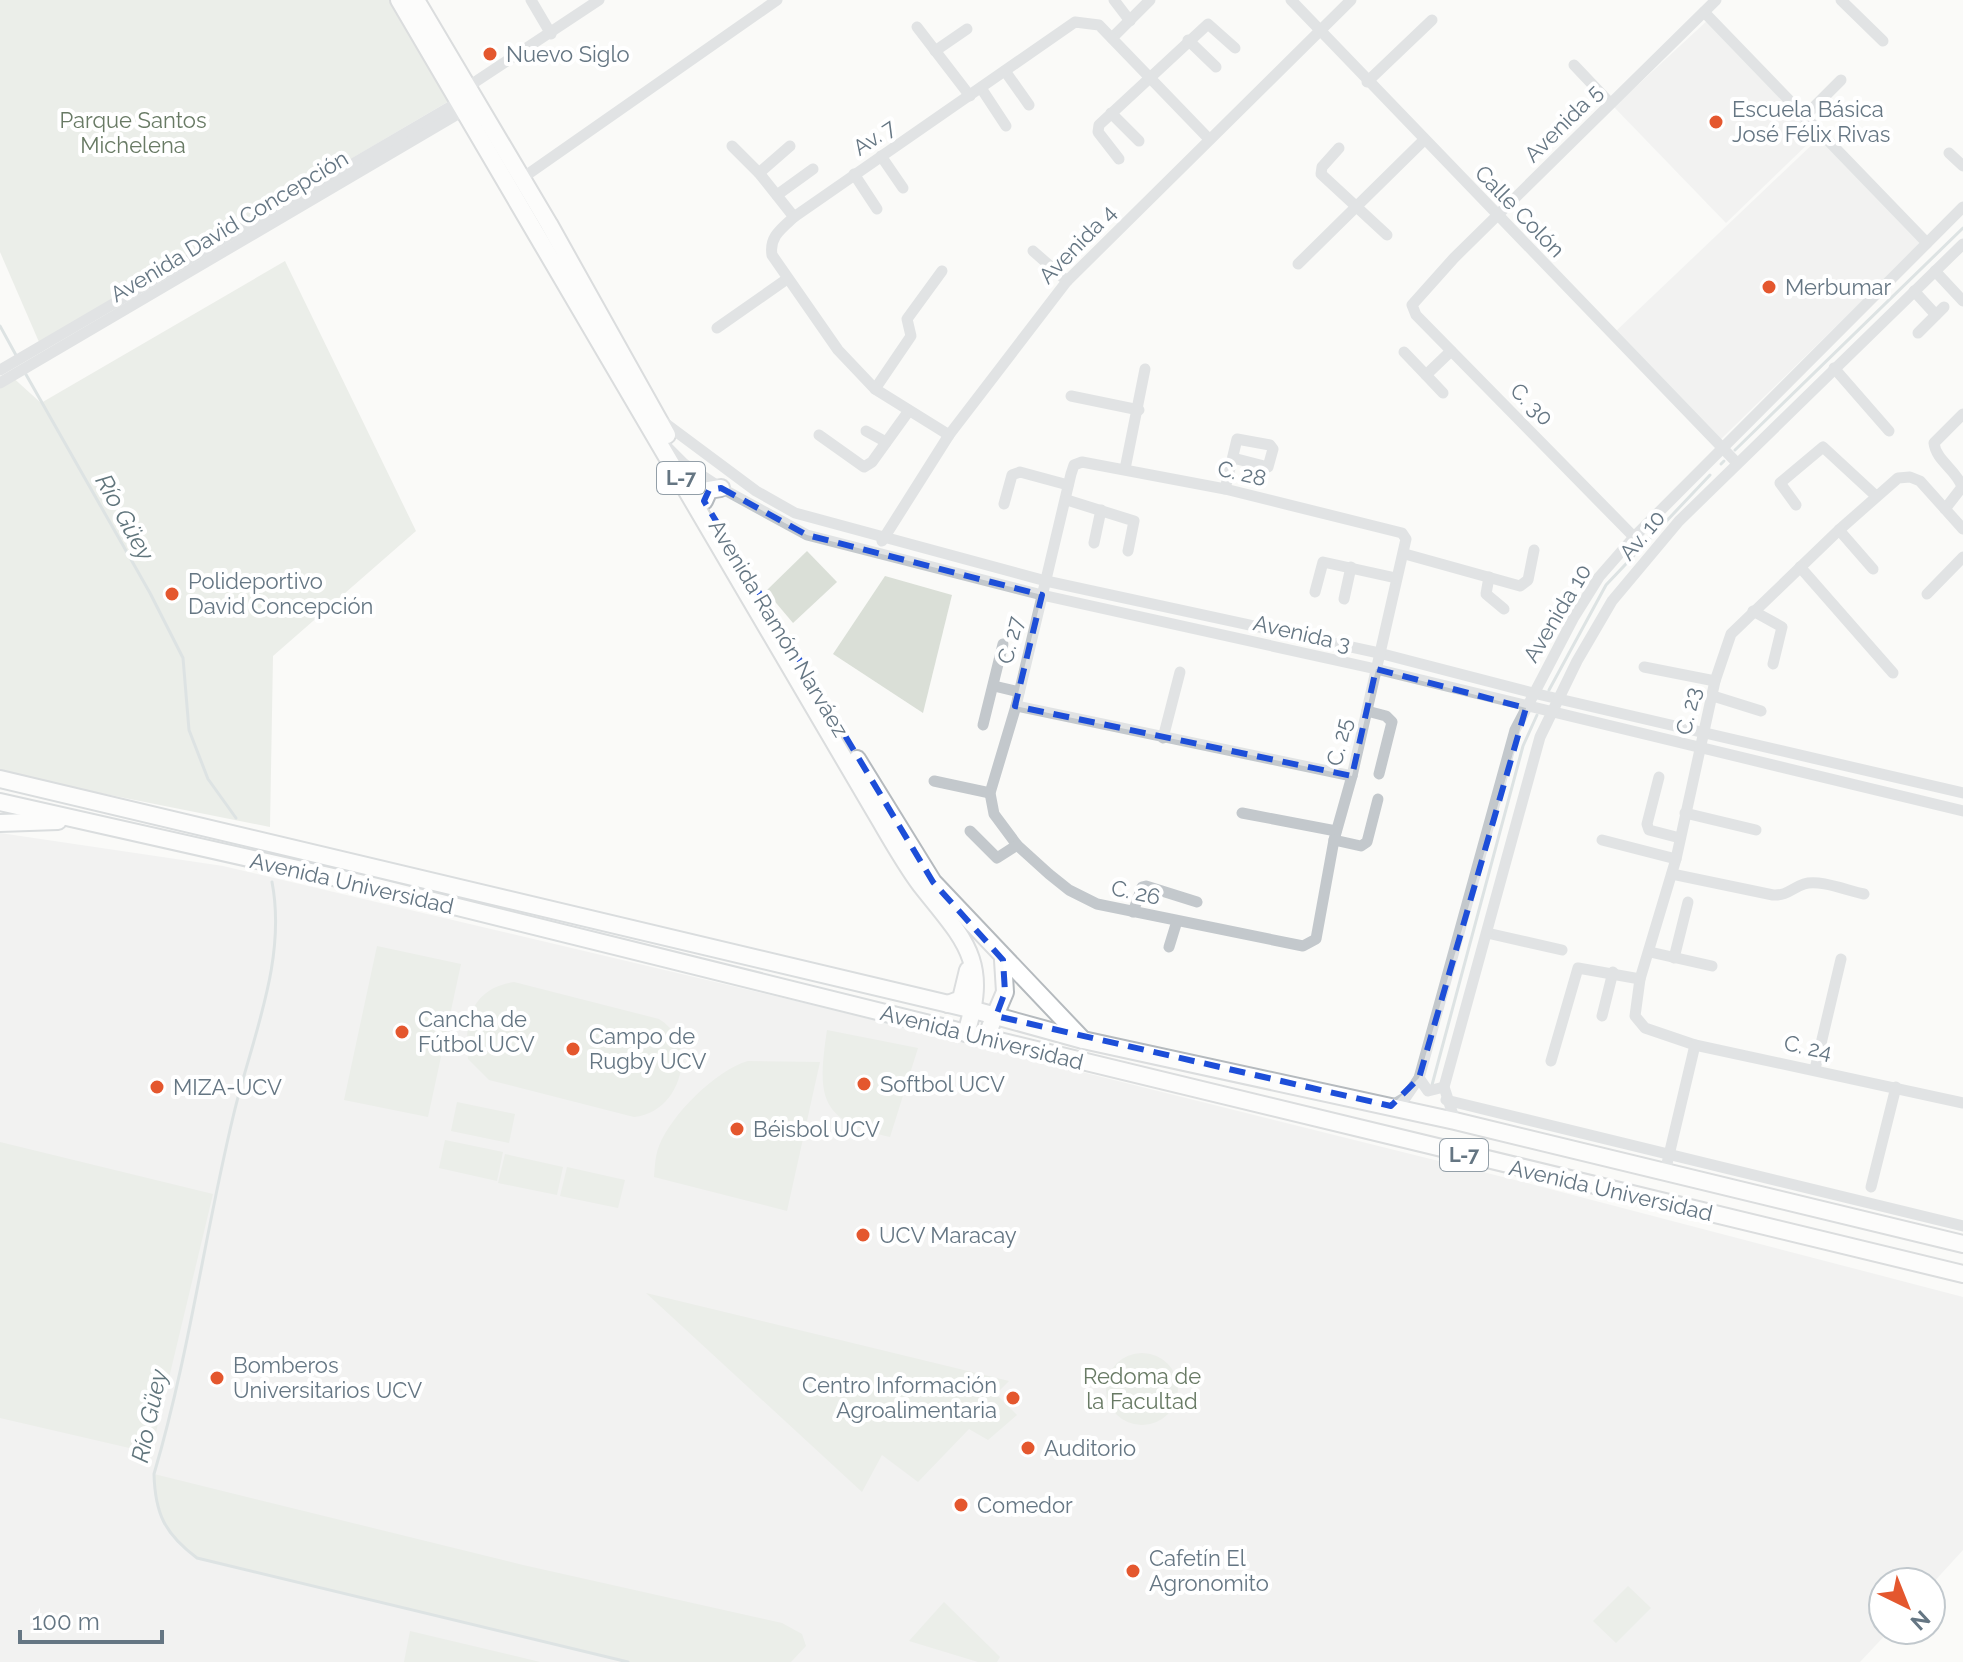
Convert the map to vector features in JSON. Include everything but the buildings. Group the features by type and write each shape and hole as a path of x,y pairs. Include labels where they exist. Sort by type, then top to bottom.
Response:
{"main road":[{"name":"Avenida Ramón Narváez","path":"399,0 874,810 918,882 960,931 976,980 974,1010 966,1033"},
{"name":"Avenida Ramón Narváez","path":"416,0 704,501 933,882 1003,960 1083,1040"},
{"path":"704,501 709,490 721,488"},
{"name":"Avenida Universidad","path":"0,779 974,1010 1083,1040 1391,1106 1963,1244"},
{"name":"Avenida Universidad","path":"0,802 373,886 985,1039 1963,1274"},
{"path":"0,823 74,819"},
{"path":"373,886 379,867"},
{"path":"948,1004 961,999 966,988 969,952"},
{"path":"985,1039 1005,992 1003,960"}],"street":[{"path":"531,0 551,34"},
{"path":"457,103 473,95 599,0"},
{"path":"521,179 777,0"},
{"path":"1114,0 1130,21"},
{"path":"1112,38 1150,0"},
{"name":"Calle Colón","path":"1291,0 1737,463"},
{"name":"Avenida 4","path":"877,552 949,435 1067,281 1351,0"},
{"name":"Avenida 5","path":"1417,296 1716,0"},
{"path":"1841,0 1883,41"},
{"path":"1704,12 1927,243"},
{"path":"1367,82 1432,20"},
{"name":"Av. 7","path":"949,435 875,389 838,350 772,255 770,245 775,234 854,174 1075,22 1099,25 1209,139"},
{"path":"1119,159 1098,132 1099,125 1111,113 1208,24 1235,48"},
{"path":"917,27 970,96"},
{"path":"935,51 967,29"},
{"path":"1188,40 1216,67"},
{"path":"1574,65 1610,103"},
{"path":"1005,71 1029,105"},
{"path":"1804,117 1841,80"},
{"path":"981,88 1006,126"},
{"name":"Avenida David Concepción","path":"4,375 377,156 473,95"},
{"path":"1111,113 1139,141"},
{"path":"1298,264 1424,140"},
{"path":"732,146 759,173 794,217"},
{"path":"759,173 790,146"},
{"path":"1339,148 1322,167 1321,174 1387,235"},
{"path":"1949,153 1963,166"},
{"path":"881,156 903,188"},
{"path":"777,195 813,169"},
{"path":"854,174 877,209"},
{"name":"Avenida 10","path":"1391,1106 1406,1097 1419,1078 1515,730 1599,577 1721,447 1963,207"},
{"name":"Av. 10","path":"1455,1121 1444,1087 1540,737 1612,601 1679,521 1963,244"},
{"path":"1033,251 1067,281"},
{"path":"875,389 911,336 907,319 942,271"},
{"path":"1935,271 1963,301"},
{"path":"717,328 787,279"},
{"path":"1914,291 1940,311 1918,333"},
{"name":"C. 30","path":"1417,296 1412,305 1416,315 1634,537"},
{"path":"1426,375 1451,351"},
{"path":"1404,352 1443,393"},
{"path":"1834,368 1889,431"},
{"path":"1125,469 1145,369"},
{"path":"1071,396 1139,410"},
{"path":"819,435 864,467 908,412"},
{"path":"1963,414 1934,443 1935,451 1960,480 1962,487 1945,509 1963,529"},
{"name":"Avenida 3","path":"659,420 756,491 795,513 1046,581 1379,653 1703,734 1963,793"},
{"path":"866,431 886,442"},
{"name":"Avenida 3","path":"657,438 683,463 721,488 807,535 1042,595 1376,669 1699,750 1963,811"},
{"path":"1796,505 1780,483 1823,447 1876,496"},
{"path":"1225,489 1233,458"},
{"name":"C. 28","path":"1069,480 1074,465 1082,462 1125,469 1225,489 1391,530 1402,533 1406,539"},
{"path":"1707,462 1723,477"},
{"path":"1004,504 1012,475 1020,472 1069,480"},
{"name":"C. 23","path":"1645,1028 1635,1016 1640,979 1676,859 1715,681 1731,634 1898,478 1910,477 1920,481 1945,509"},
{"name":"C. 27","path":"994,814 990,793 1016,706 1067,500 1069,480"},
{"path":"1067,500 1134,521 1128,551"},
{"path":"1094,543 1101,510"},
{"path":"1839,530 1873,569"},
{"name":"C. 25","path":"1303,946 1316,939 1335,836 1352,776 1406,539"},
{"path":"1405,554 1524,585 1534,550"},
{"path":"1927,594 1963,557"},
{"path":"1315,592 1323,562 1396,578"},
{"path":"1344,599 1351,567"},
{"path":"1800,567 1893,673"},
{"path":"1489,577 1486,594 1504,609"},
{"path":"1753,611 1782,627 1773,664"},
{"path":"983,725 1003,644"},
{"path":"1644,667 1715,681"},
{"path":"1163,738 1180,672"},
{"path":"994,686 1019,692"},
{"path":"1713,696 1761,711"},
{"path":"1016,706 1352,776"},
{"path":"1367,711 1386,716 1392,722 1379,774"},
{"path":"1659,777 1647,824 1649,830 1680,838"},
{"path":"934,781 990,793"},
{"path":"1242,813 1335,836 1361,846 1367,842 1378,799"},
{"path":"1685,813 1756,830"},
{"name":"C. 26","path":"994,814 1017,845 1069,890 1097,904 1303,946"},
{"path":"970,831 997,858 1017,845"},
{"path":"1602,840 1676,859"},
{"path":"1672,874 1782,896 1803,884 1814,883 1864,894"},
{"path":"1133,912 1142,887 1146,886 1197,902"},
{"path":"1674,958 1688,902"},
{"path":"1169,947 1177,921"},
{"path":"1487,933 1562,950"},
{"path":"1650,952 1712,966"},
{"path":"1815,1069 1841,959"},
{"path":"1551,1061 1575,971 1584,968 1640,979"},
{"path":"1602,1016 1613,972"},
{"name":"C. 24","path":"1645,1028 1695,1045 1963,1103"},
{"path":"1665,1172 1695,1045"},
{"path":"1419,1078 1428,1091 1444,1087"},
{"path":"1871,1187 1896,1087"},
{"path":"1446,1100 1963,1226"}],"highlighted area":[{"path":"721,488 807,535 1042,595 1015,706 1352,776 1376,669 1526,708 1419,1078 1391,1106 996,1016 1005,992 1003,960 933,882 704,501 709,490"}],"shaded area":[{"name":"Escuela Básica José Félix Rivas","path":"1709,19 1816,136 1726,223 1614,107"},
{"name":"Merbumar","path":"1819,138 1922,242 1720,440 1615,332"},
{"name":"UCV Maracay","path":"0,833 223,866 809,1004 1527,1183 1963,1297 1963,1550 1947,1568 1867,1566 1867,1646 1875,1646 1860,1662 0,1662"}],"green space":[{"name":"Parque Santos Michelena","path":"0,0 397,0 456,97 39,342 0,252"},
{"name":"Polideportivo David Concepción","path":"285,261 416,531 273,656 270,827 0,773 0,379 9,374 41,403"},
{"path":"807,551 837,582 793,623 766,591"},
{"path":"885,576 952,595 923,713 833,654"},
{"name":"Cancha de Fútbol UCV","path":"377,946 461,964 428,1117 344,1100"},
{"name":"Campo de Rugby UCV","path":"514,982 659,1019 672,1030 682,1060 680,1076 664,1104 650,1113 634,1117 489,1080 468,1059 469,1019 479,999 500,986"},
{"name":"Softbol UCV","path":"827,1030 918,1048 890,1137 849,1123 836,1114 828,1103 823,1073"},
{"name":"Béisbol UCV","path":"748,1061 820,1062 787,1211 654,1177 659,1146 673,1121 709,1084"},
{"path":"457,1102 515,1114 509,1143 451,1131"},
{"path":"445,1140 503,1152 497,1181 439,1168"},
{"path":"0,1142 213,1194 151,1453 0,1418"},
{"path":"505,1154 563,1167 557,1195 498,1183"},
{"path":"567,1167 625,1180 618,1208 560,1196"},
{"path":"646,1293 1009,1381 996,1394 1017,1415 988,1440 969,1429 918,1482 882,1455 862,1492"},
{"name":"Redoma de la Facultad","path":"1142,1353 1162,1359 1172,1369 1178,1389 1172,1409 1162,1419 1142,1425 1122,1419 1112,1409 1106,1389 1112,1369 1122,1359"},
{"path":"154,1474 523,1565 782,1623 802,1634 806,1646 791,1662 628,1662 197,1558 177,1540 164,1522 157,1501"},
{"path":"1628,1586 1651,1608 1616,1643 1593,1621"},
{"path":"944,1602 1000,1657 997,1662 978,1662 909,1641"},
{"path":"410,1631 540,1662 404,1662"}],"waterway":[{"path":"1735,450 1963,228"},
{"name":"Río Güey","path":"0,326 17,357"},
{"name":"Río Güey","path":"24,371 150,593 183,658 189,730 208,779 236,818"},
{"path":"1721,464 1724,461"},
{"path":"1549,690 1606,585 1710,475"},
{"path":"1432,1085 1523,746 1537,715"},
{"name":"Río Güey","path":"272,882 275,940 271,970 234,1113 177,1385 154,1474 157,1501 164,1522 177,1540 197,1558 628,1662"}],"place":[{"name":"Nuevo Siglo","path":"490,54"},
{"name":"Escuela Básica José Félix Rivas","path":"1716,122"},
{"name":"Merbumar","path":"1769,287"},
{"name":"Polideportivo David Concepción","path":"172,594"},
{"name":"Cancha de Fútbol UCV","path":"402,1032"},
{"name":"Campo de Rugby UCV","path":"573,1049"},
{"name":"Softbol UCV","path":"864,1084"},
{"name":"MIZA-UCV","path":"157,1087"},
{"name":"Béisbol UCV","path":"737,1129"},
{"name":"UCV Maracay","path":"863,1235"},
{"name":"Bomberos Universitarios UCV","path":"217,1378"},
{"name":"Centro Información Agroalimentaria","path":"1013,1398"},
{"name":"Auditorio","path":"1028,1448"},
{"name":"Comedor","path":"961,1505"},
{"name":"Cafetín El Agronomito","path":"1133,1571"}]}
